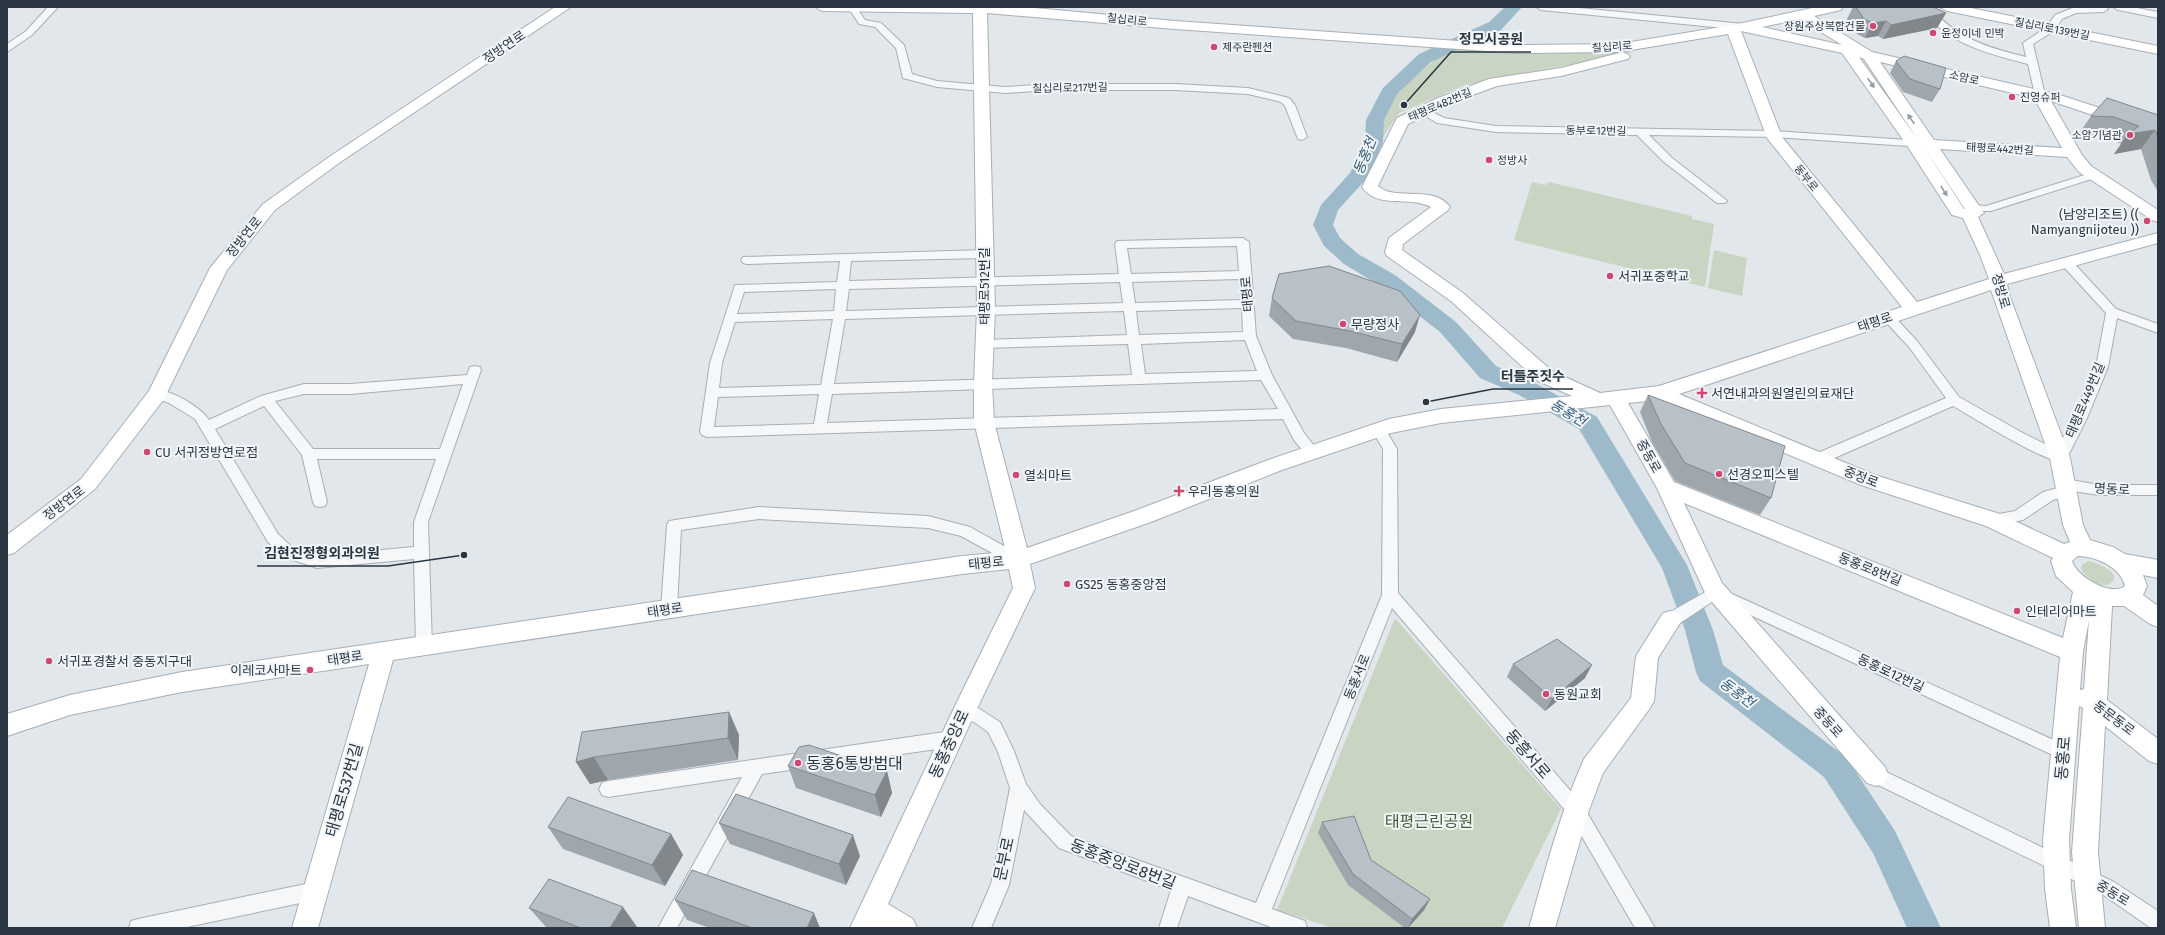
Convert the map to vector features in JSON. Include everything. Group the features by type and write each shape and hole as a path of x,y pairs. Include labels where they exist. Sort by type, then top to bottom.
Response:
{"street":[{"path":"7,49 29,33 53,7"},
{"name":"정방연로","path":"7,547 88,484 157,394 219,268 269,207 334,160 564,7"},
{"name":"칠십리로","path":"822,7 970,8 1431,43 1570,50 1619,48 1659,43 1836,7"},
{"name":"칠십리로","path":"1541,7 1738,28"},
{"path":"1925,7 1934,20 1956,38 1998,53 2033,62"},
{"name":"칠십리로139번길","path":"1947,7 2158,50"},
{"path":"2101,7 2103,9 2075,10 2058,17 2051,29 2028,43 2040,95 2073,153 2085,169 2158,216"},
{"path":"2118,7 2158,15"},
{"name":"칠십리로217번길","path":"852,8 862,22 878,25 901,47 907,76 937,84 1006,90 1054,87 1190,87 1248,91 1284,100 1290,104 1302,137"},
{"name":"태평로512번길","path":"970,8 981,88 986,310 983,383 984,422 1011,524 1017,560"},
{"path":"1802,14 1869,56"},
{"name":"소암로","path":"1738,28 2040,95 2158,132"},
{"name":"동부로","path":"1738,28 1773,134 1785,152 1912,308"},
{"name":"태평로482번길","path":"1602,399 1545,376 1457,297 1393,252 1395,242 1442,207 1434,202 1418,197 1384,197 1374,193 1370,187 1402,121 1422,110 1494,82 1561,72 1622,56 1659,43"},
{"name":"정방로","path":"1848,52 1920,144"},
{"name":"정방로","path":"1869,56 1958,212 1971,211 1991,258 1999,281 2001,297 2060,458 2073,525 2074,551 2062,564 2066,573 2093,593"},
{"name":"동부로12번길","path":"1422,110 1442,121 1496,129 1773,134"},
{"path":"1640,132 1668,160 1721,201"},
{"path":"1773,134 1920,144"},
{"name":"태평로442번길","path":"1920,144 2073,153"},
{"path":"1971,211 1987,209 2094,175"},
{"name":"태평로","path":"7,725 70,705 182,682 955,567 1017,560 1144,516 1312,452 1379,430 1441,416 1660,393 1804,347 1912,308 1999,281 2158,238"},
{"name":"태평로","path":"1126,279 1121,244 1243,242 1250,336 1265,375 1299,436 1312,452"},
{"path":"747,260 985,254"},
{"path":"820,427 840,313 846,257"},
{"path":"2067,263 2112,312 2158,329"},
{"path":"1245,275 843,287 739,288 731,318 716,362 707,432 820,427 1287,414"},
{"path":"1126,279 1139,379"},
{"path":"731,318 840,313 1248,304"},
{"name":"태평로449번길","path":"2060,458 2080,418 2102,367 2112,312"},
{"path":"1888,317 1913,344 1954,400 2016,436 2060,458"},
{"path":"984,344 1250,336"},
{"path":"206,426 266,400 304,389 350,389 473,374 421,522 424,646"},
{"path":"712,393 1265,375"},
{"name":"중정로","path":"1660,393 1868,480 1993,520 2037,540 2074,551 2104,553 2119,562"},
{"path":"157,394 174,400 200,416 272,538 289,553 317,562 422,552"},
{"name":"중동로","path":"1602,399 1667,487 1717,593 1876,775 2108,888 2158,922"},
{"path":"266,400 309,454 320,502"},
{"path":"1818,459 1954,400"},
{"name":"동홍서로","path":"1260,915 1390,595 1390,449 1379,430"},
{"path":"309,454 446,454"},
{"name":"동홍로8번길","path":"1667,487 2072,652"},
{"path":"1993,520 2018,516 2048,496 2066,487"},
{"name":"명동로","path":"2066,487 2099,490 2158,490"},
{"path":"669,609 674,525 758,513 928,522 965,531 1017,560"},
{"name":"동홍중앙로","path":"867,919 963,713 1024,588 1017,560"},
{"path":"2119,562 2158,570"},
{"path":"2093,593 2114,598 2128,596 2134,590 2134,580 2130,573 2119,562"},
{"path":"1542,928 1576,810 1594,767 1642,701 1647,656 1671,620 1717,593"},
{"name":"동홍로12번길","path":"1717,593 2063,752"},
{"name":"동홍로","path":"2063,928 2056,840 2069,685 2072,652 2093,593"},
{"name":"동홍로","path":"2092,928 2086,878 2085,852 2095,704 2093,593"},
{"name":"동흥서로","path":"1390,595 1576,810 1646,928"},
{"path":"2128,596 2158,618"},
{"name":"태평로537번길","path":"305,928 384,652"},
{"name":"동문동로","path":"2069,685 2158,753"},
{"name":"동홍중앙로8번길","path":"963,713 978,716 994,726 1006,751 1019,788 1034,810 1064,842 1298,928"},
{"path":"608,789 951,739"},
{"path":"667,928 757,767"},
{"name":"문부로","path":"982,928 1000,885 1019,788"},
{"path":"1168,928 1182,886"},
{"path":"138,928 315,891"},
{"path":"867,919 904,928"}],"green space":[{"path":"1452,46 1634,52 1465,85 1399,113 1362,169 1391,96"},
{"path":"1532,182 1545,185 1549,182 1692,216 1692,219 1714,224 1705,287 1514,240"},
{"path":"1714,250 1747,258 1742,296 1708,288"},
{"path":"2088,561 2101,565 2111,571 2114,575 2112,582 2104,585 2090,579 2081,568 2082,565"},
{"name":"태평근린공원","path":"1395,618 1561,809 1502,928 1333,928 1277,910"}],"building":[{"path":"1856,7 1933,7 1946,13 1891,25 1886,21 1873,23 1864,19"},
{"path":"1904,56 1946,68 1940,89 1910,79 1896,61"},
{"path":"2107,98 2158,115 2158,137 2155,130 2128,134 2139,126 2114,117 2091,116"},
{"name":"무량정사","path":"1329,266 1400,291 1420,315 1402,344 1350,331 1296,321 1272,298 1279,274"},
{"path":"1648,395 1785,446 1771,498 1685,463 1661,424"},
{"name":"동원교회","path":"1557,639 1592,665 1552,699 1513,664"},
{"path":"729,712 728,738 594,757 576,762 582,732"},
{"path":"809,745 887,771 875,795 788,766 799,747"},
{"path":"736,794 853,835 839,864 719,823"},
{"path":"568,797 671,834 652,865 548,827"},
{"path":"1354,816 1371,860 1430,899 1412,919 1353,874 1322,822"},
{"path":"692,870 814,913 807,928 752,928 675,900"},
{"path":"549,879 623,907 610,928 581,928 529,908"}],"waterway":[{"name":"동홍천","path":"1514,7 1495,26 1425,58 1389,92 1375,120 1374,142 1359,176 1341,193 1328,209 1323,225 1331,241 1351,259 1387,280 1448,327 1488,372 1527,389 1588,423 1674,565 1699,630 1710,672 1835,767 1884,842 1924,928"}],"place":[{"name":"장원주상복합건물","path":"1873,26"},
{"name":"윤정이네 민박","path":"1933,33"},
{"name":"제주란펜션","path":"1214,47"},
{"name":"진영슈퍼","path":"2012,97"},
{"name":"정모시공원","path":"1404,105"},
{"name":"소암기념관","path":"2130,135"},
{"name":"정방사","path":"1489,160"},
{"name":"(남양리조트) (( Namyangnijoteu ))","path":"2147,221"},
{"name":"서귀포중학교","path":"1610,276"},
{"name":"무량정사","path":"1343,324"},
{"name":"서연내과의원열린의료재단","path":"1702,393"},
{"name":"터틀주짓수","path":"1426,402"},
{"name":"CU 서귀정방연로점","path":"147,452"},
{"name":"선경오피스텔","path":"1719,474"},
{"name":"열쇠마트","path":"1016,475"},
{"name":"우리동홍의원","path":"1179,491"},
{"name":"김현진정형외과의원","path":"464,555"},
{"name":"GS25 동홍중앙점","path":"1067,584"},
{"name":"인테리어마트","path":"2017,611"},
{"name":"서귀포경찰서 중동지구대","path":"49,661"},
{"name":"이레코사마트","path":"310,670"},
{"name":"동원교회","path":"1546,694"},
{"name":"동홍6통방범대","path":"798,763"}]}
